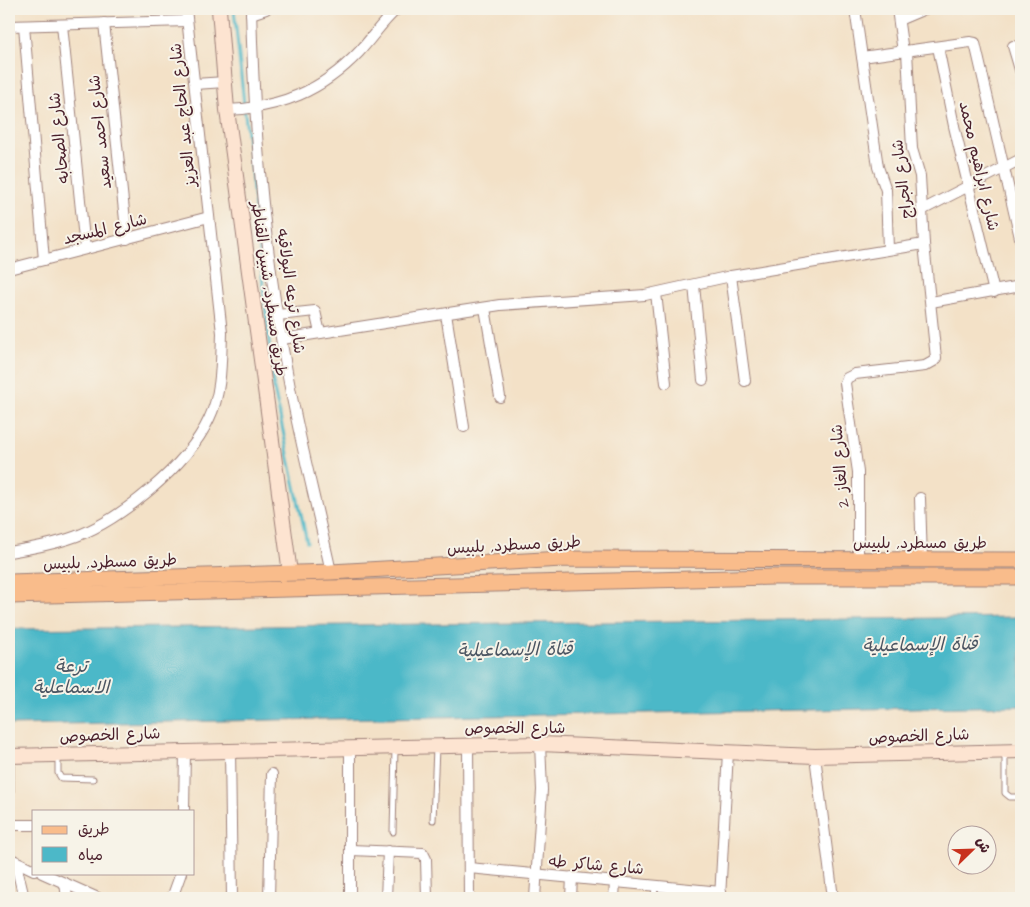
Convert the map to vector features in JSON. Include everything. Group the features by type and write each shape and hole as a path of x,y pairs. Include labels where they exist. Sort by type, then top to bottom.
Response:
{"main road":[{"name":"طريق مسطرد, شبين القناطر","path":"219,9 228,110 290,573"},
{"name":"طريق مسطرد, بلبيس","path":"9,582 331,572 562,559 1021,560"},
{"name":"طريق مسطرد, بلبيس","path":"9,596 718,578 1021,577"},
{"name":"شارع الخصوص","path":"10,756 230,749 540,744 815,756 1021,750"}],"street":[{"name":"شارع الحاج عبد العزيز","path":"9,552 69,539 123,512 169,472 197,440 210,417 221,373 222,333 186,9"},
{"path":"251,11 266,9"},
{"path":"228,110 254,109 288,101 324,80 359,52 397,9"},
{"path":"855,9 878,167 886,190 888,249"},
{"name":"شارع الجراج","path":"855,374 925,366 934,362 935,340 924,244 920,176 912,149 905,52 897,9"},
{"path":"899,20 925,9"},
{"name":"شارع ترعه البولاقيه","path":"251,11 254,109 278,315 288,377 331,572"},
{"path":"9,26 188,21"},
{"name":"شارع احمد سعيد","path":"104,23 126,238"},
{"name":"شارع الصحابه","path":"62,25 86,249"},
{"path":"24,26 44,260"},
{"path":"862,57 970,42 977,45 1021,242"},
{"name":"شارع ابراهيم محمد","path":"938,46 968,186 994,292"},
{"path":"1014,46 1021,73"},
{"path":"195,84 225,82"},
{"path":"922,210 1021,159"},
{"name":"شارع المسجد","path":"9,269 209,217"},
{"path":"282,339 486,308 656,292 731,276 924,244"},
{"path":"731,276 744,381"},
{"path":"694,284 703,380"},
{"path":"931,302 1021,286"},
{"path":"656,292 666,383"},
{"path":"486,308 500,397"},
{"path":"278,315 315,311 320,333"},
{"path":"446,314 464,427"},
{"name":"شارع الغاز 2","path":"855,374 847,378 845,383 858,472 858,560"},
{"path":"920,498 922,560"},
{"path":"535,898 542,790 540,744"},
{"path":"468,745 469,898"},
{"path":"350,747 352,850 350,898"},
{"path":"230,749 232,898"},
{"path":"184,810 185,751"},
{"path":"721,895 728,752"},
{"path":"815,756 833,898"},
{"path":"269,898 272,774"},
{"path":"9,825 32,825"},
{"path":"352,850 421,852 425,855 427,898"},
{"path":"386,898 388,851"},
{"path":"14,863 32,869"},
{"path":"14,863 24,898"},
{"name":"شارع شاكر طه","path":"469,868 572,877 655,886 684,893 721,895"},
{"path":"44,874 98,898"},
{"path":"172,898 181,874"},
{"path":"572,877 572,898"},
{"path":"614,898 615,882"},
{"path":"65,883 67,898"}],"lane":[{"path":"433,820 436,745"},
{"path":"393,832 395,746"},
{"path":"1005,751 1004,793 1010,797 1021,797"},
{"path":"58,754 58,773 61,778 93,779"},
{"path":"10,756 10,795"},
{"path":"654,898 655,886"}],"water":[{"name":"ترعة الاسماعلية","path":"1021,617 1021,706 9,725 9,629"}],"waterway":[{"path":"234,9 274,389 307,542"}],"water label":[{"name":"قناة الإسماعيلية","path":"920,645"},
{"name":"قناة الإسماعيلية","path":"515,650"}]}
